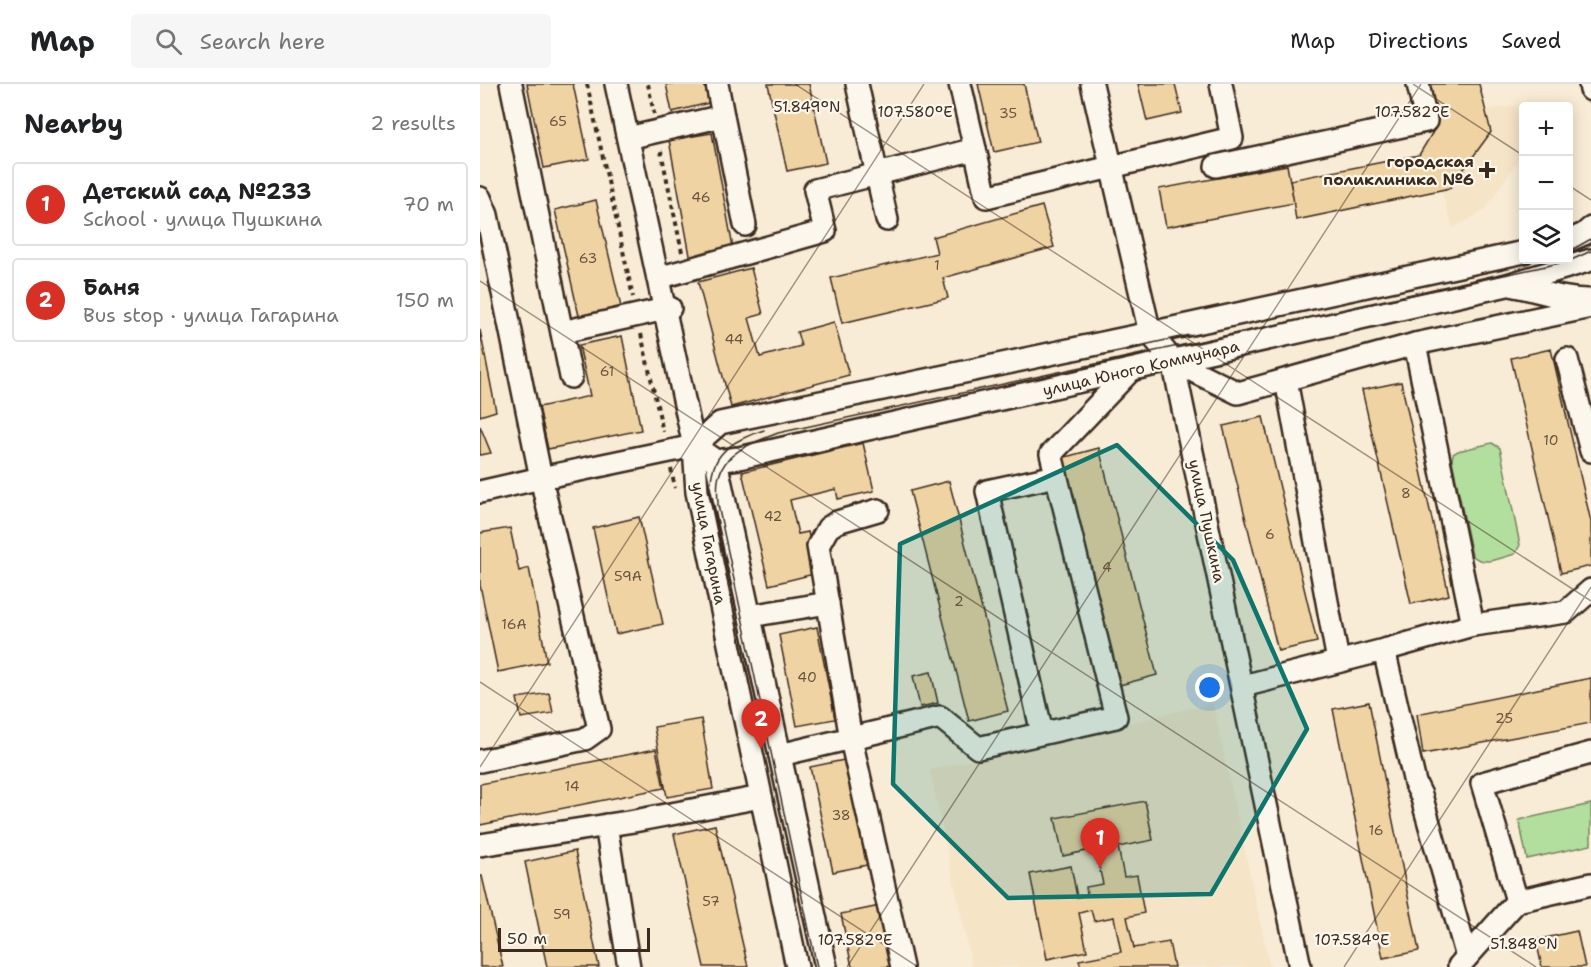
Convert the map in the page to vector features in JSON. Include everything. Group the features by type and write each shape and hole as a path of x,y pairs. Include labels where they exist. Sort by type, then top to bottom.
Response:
{"street":[{"path":"511,84 571,377"},
{"name":"улица Гагарина","path":"616,84 658,279 667,308 694,446 697,492 797,967"},
{"path":"717,84 745,225"},
{"path":"857,84 887,220"},
{"path":"960,84 986,197 1232,138 1221,84"},
{"name":"улица Пушкина","path":"1092,84 1150,333 1173,361 1300,967"},
{"path":"1216,166 1426,121 1418,84"},
{"path":"1590,84 1591,90"},
{"path":"628,138 723,116"},
{"path":"658,279 825,231 815,190 975,149"},
{"path":"480,198 486,215 541,478 599,729 585,739 480,761"},
{"path":"1573,239 1591,228"},
{"name":"улица Юного Коммунара","path":"480,492 694,446 720,423 1519,253"},
{"name":"улица Юного Коммунара","path":"716,461 739,458 1507,285 1591,260"},
{"path":"1507,285 1537,289 1578,300 1591,300"},
{"path":"1173,361 1238,393 1415,344 1591,307"},
{"path":"562,332 667,308"},
{"path":"1415,344 1473,625"},
{"path":"1567,359 1591,451"},
{"path":"780,755 940,717 978,748 1116,717 1051,454 1130,371"},
{"path":"1286,380 1338,661"},
{"path":"694,446 716,461"},
{"name":"улица Гагарина","path":"716,461 826,967"},
{"path":"1042,733 987,491 1056,476"},
{"path":"878,510 837,522 828,528 818,546 851,738 902,967"},
{"path":"1242,686 1473,625 1566,612 1591,591"},
{"path":"750,616 828,603"},
{"path":"1384,650 1415,783 1421,795 1462,962"},
{"path":"1516,901 1482,783 1591,753"},
{"path":"480,846 761,797"},
{"path":"606,825 629,967"},
{"path":"1462,962 1516,901 1591,884"}],"path":[{"path":"648,84 686,270"}],"highlighted area":[{"path":"1117,445 1233,560 1307,729 1211,894 1008,898 893,784 900,544"}],"shaded area":[{"name":"городская поликлиника №6","path":"1519,105 1519,159 1484,211 1453,228 1441,190 1450,188 1491,132 1486,110"},
{"path":"1213,703 1270,967 972,967 930,770"}],"green space":[{"path":"1492,443 1500,448 1520,545 1515,554 1486,561 1476,559 1472,555 1452,460 1453,454 1458,451"},
{"path":"1591,804 1591,845 1527,859 1519,820"}],"building":[{"path":"527,84 573,84 589,159 544,168"},
{"path":"666,84 704,84 709,103 672,112"},
{"path":"768,84 809,84 826,163 787,171"},
{"path":"978,84 1024,84 1038,142 994,152"},
{"path":"1138,84 1175,84 1182,113 1147,121"},
{"path":"1428,84 1479,84 1491,132 1450,188 1296,220 1290,180 1419,155 1434,130"},
{"path":"712,133 734,253 691,261 669,140"},
{"path":"1287,165 1294,203 1166,227 1159,189"},
{"path":"596,200 621,307 579,316 555,210"},
{"path":"1042,206 1054,247 943,278 948,298 842,323 831,278 937,253 933,237"},
{"path":"751,268 763,314 749,318 760,357 801,346 797,332 834,322 849,375 731,407 698,282"},
{"path":"480,330 496,411 480,416"},
{"path":"622,336 641,430 548,449 539,407 590,396 579,345"},
{"path":"1551,349 1591,522 1591,566 1561,573 1511,358"},
{"path":"1401,382 1449,595 1411,604 1362,390"},
{"path":"1263,417 1317,642 1278,651 1223,426"},
{"path":"480,426 491,453 480,455"},
{"path":"863,443 874,491 838,499 836,489 790,500 798,534 808,532 818,573 769,585 742,472"},
{"path":"1099,448 1157,675 1116,686 1058,459"},
{"path":"949,481 1008,711 969,721 910,491"},
{"path":"639,517 663,624 616,634 593,528"},
{"path":"510,528 519,571 529,568 547,662 498,672 480,585 480,533"},
{"path":"817,627 835,719 797,726 779,635"},
{"path":"931,672 938,703 920,707 913,676"},
{"path":"1591,678 1591,723 1423,754 1417,714"},
{"path":"549,693 553,713 521,718 517,698"},
{"path":"1369,702 1419,951 1383,958 1333,709"},
{"path":"701,719 713,789 667,797 654,727"},
{"path":"656,749 664,788 480,825 480,784"},
{"path":"849,759 872,864 833,872 810,767"},
{"path":"1145,801 1153,840 1118,847 1124,877 1137,875 1144,913 1127,917 1134,948 1169,942 1174,967 1081,967 1079,960 1121,952 1114,917 1094,921 1091,910 1079,913 1087,951 1047,959 1030,874 1071,866 1077,897 1087,895 1086,887 1103,884 1095,849 1063,856 1055,818"},
{"path":"715,825 748,967 704,967 674,834"},
{"path":"575,851 599,967 547,967 525,862"},
{"path":"480,876 482,876 503,967 480,967"},
{"path":"880,906 893,967 852,967 841,914"},
{"path":"1577,931 1585,967 1542,967 1536,940"}],"tram line":[{"path":"1573,249 1591,239"},
{"path":"817,967 718,505 718,480 723,467 735,453 778,433 1569,261 1591,251"},
{"path":"1130,348 1189,335"},
{"path":"711,482 716,462 728,447 764,430"}],"place":[{"name":"городская поликлиника №6","path":"1487,170"},
{"name":"Баня","path":"761,749"},
{"name":"Детский сад №233","path":"1100,868"}]}
